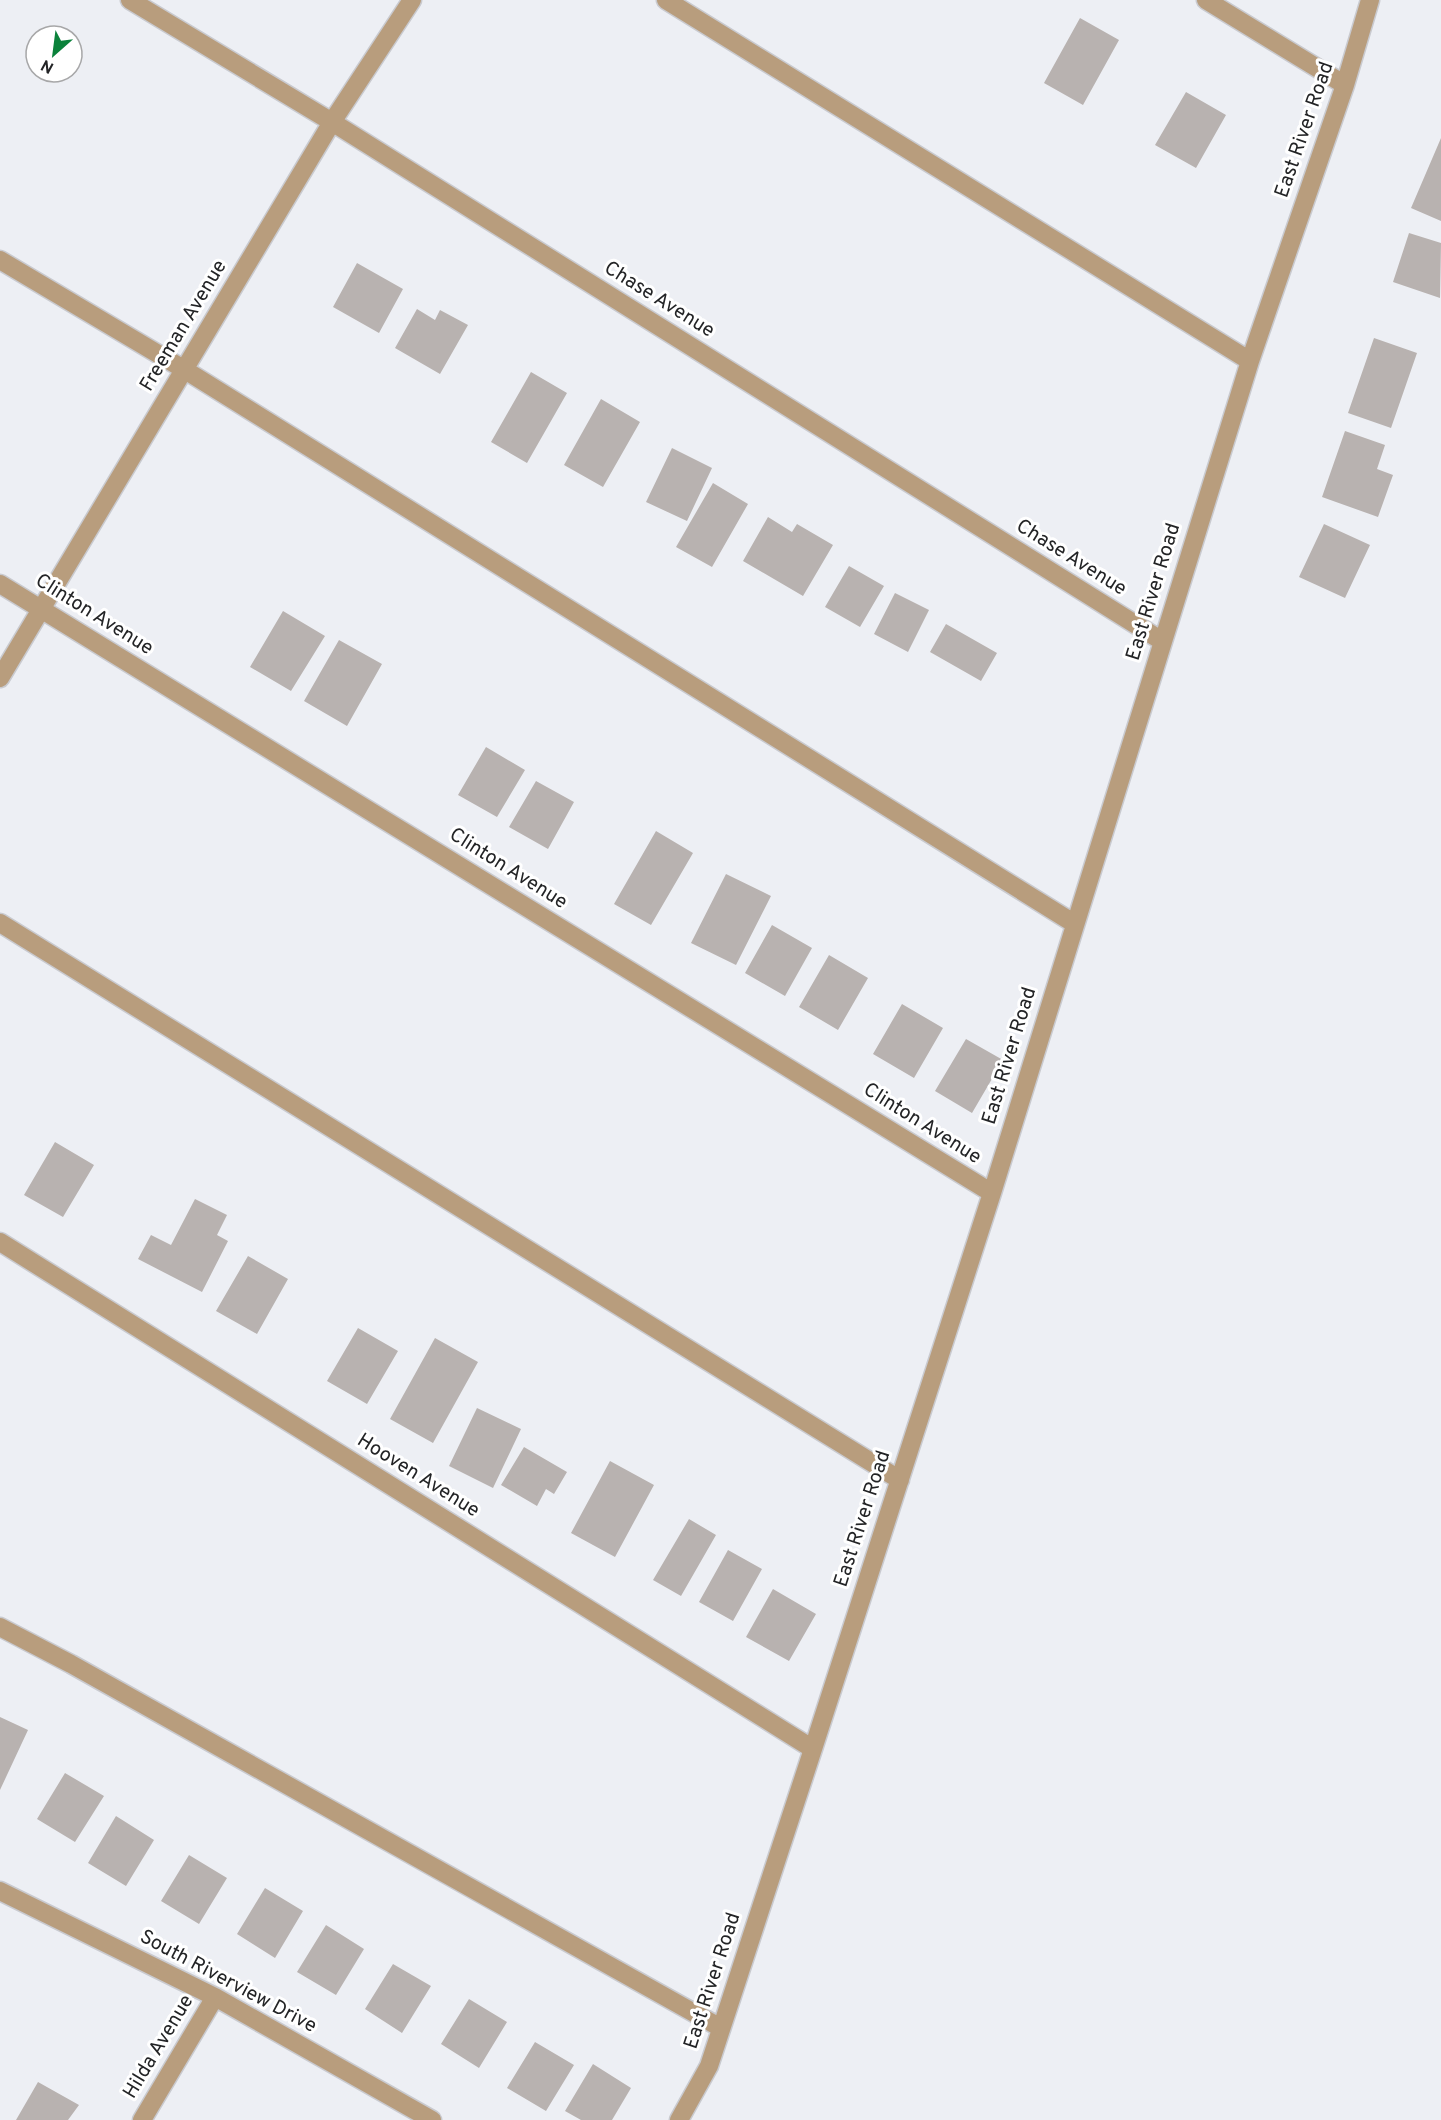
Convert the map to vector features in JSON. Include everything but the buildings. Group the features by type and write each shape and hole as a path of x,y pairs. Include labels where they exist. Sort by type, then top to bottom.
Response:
{"street":[{"name":"Chase Avenue","path":"130,0 332,122 1162,641"},
{"name":"Freeman Avenue","path":"0,678 332,122 412,0"},
{"path":"666,0 1250,361"},
{"path":"1206,0 1345,85"},
{"name":"East River Road","path":"679,2120 708,2066 813,1749 992,1193 1250,361 1345,85 1370,0"},
{"path":"0,260 184,370 1074,924"},
{"name":"Clinton Avenue","path":"0,584 992,1193"},
{"path":"0,923 900,1480"},
{"name":"Hooven Avenue","path":"0,1242 813,1749"},
{"path":"0,1627 71,1664 721,2028"},
{"name":"South Riverview Drive","path":"0,1891 214,1997 432,2120"},
{"name":"Hilda Avenue","path":"142,2120 214,1997"}]}
